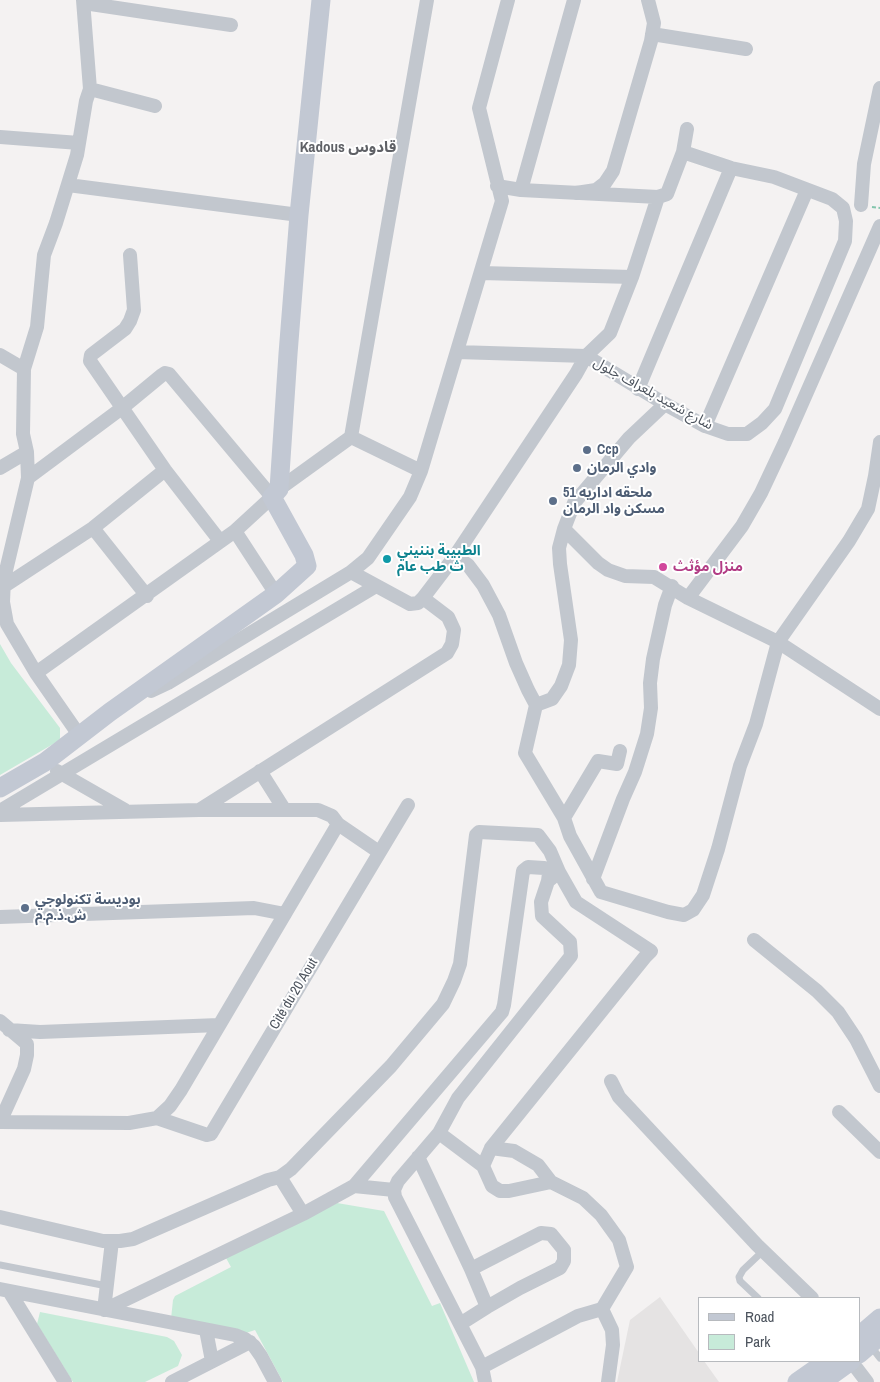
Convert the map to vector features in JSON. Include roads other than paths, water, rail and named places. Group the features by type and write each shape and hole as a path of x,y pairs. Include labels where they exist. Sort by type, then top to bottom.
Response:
{"street":[{"path":"276,493 299,215 321,0"},
{"path":"36,673 235,531 276,493 351,436 427,0"},
{"path":"110,712 168,683 351,572 368,558 410,497 421,471 502,201 479,108 508,0"},
{"path":"521,190 574,0"},
{"path":"576,193 596,190 605,183 613,171 652,34 654,23 648,0"},
{"path":"79,736 36,673 7,624 2,602 4,579 28,478 27,452 23,434 24,369 37,327 44,255 77,155 86,101 90,89 84,2 231,25"},
{"path":"652,34 746,49"},
{"path":"860,205 864,164 880,88"},
{"path":"90,89 155,106"},
{"path":"497,186 521,190 658,197 667,194 683,152 687,129"},
{"path":"0,137 79,143"},
{"path":"683,152 731,168 774,177 807,190 706,426"},
{"path":"638,389 731,168"},
{"path":"68,185 299,215"},
{"name":"شارع شعيد بلعراف جلول","path":"457,352 586,356 638,389 706,426 728,434 747,434 762,423 775,409 845,241 846,222 843,208 832,199 807,190"},
{"path":"351,572 410,604 418,603 423,598 454,556 576,374 586,356 610,333 632,277 658,197"},
{"path":"688,598 742,526 761,493 786,442 880,226"},
{"path":"130,255 134,310 130,321 125,329 89,358 165,470 220,541"},
{"path":"481,273 632,277"},
{"path":"0,355 24,369"},
{"path":"0,788 45,762 110,712 276,594 307,566 304,555 276,493 169,374 162,375 122,408 28,478"},
{"path":"536,705 552,699 561,686 569,665 571,640 560,564 560,548 564,529 574,503 629,438 665,404"},
{"path":"351,436 421,471"},
{"path":"454,556 468,565 483,585 499,615 516,663 536,705 524,753 564,818 570,836 601,892 684,915 693,910 703,895 718,849 740,766 756,724 778,642 850,541 868,509 878,478 880,444"},
{"path":"0,468 27,452"},
{"path":"4,588 93,528 165,470"},
{"path":"93,528 146,596"},
{"path":"564,529 598,563 608,570 625,576 654,577 672,586 688,598 778,642 880,709"},
{"path":"235,531 276,594"},
{"path":"0,813 376,586"},
{"path":"593,879 635,772 647,734 651,708 650,683 652,660 665,605 672,586"},
{"path":"200,810 447,653 452,644 454,630 448,617 423,598"},
{"path":"564,818 598,761 616,764 620,751"},
{"path":"45,762 62,775 125,811"},
{"path":"260,771 284,809"},
{"name":"Cité du 20 Aout","path":"5,1026 27,1044 27,1055 24,1069 0,1122 128,1123 157,1118 207,1135 211,1134 408,805"},
{"path":"0,813 318,810 332,816 338,824 379,852"},
{"path":"157,1118 170,1106 181,1090 338,824"},
{"path":"0,1217 102,1241 112,1241 133,1238 268,1180 280,1177 291,1169 390,1066 416,1038 443,1004 460,964 467,923 476,835 479,832 538,835 550,851 553,876 541,902 542,916 570,942 572,956 458,1098 438,1133 398,1181 394,1190 395,1197 482,1367 485,1382"},
{"path":"104,1310 303,1214 354,1186 502,1012 523,871 528,867 544,868 576,902 651,952 491,1148 483,1166"},
{"path":"0,917 254,908 285,914"},
{"path":"754,940 817,991 838,1012 856,1039 880,1086"},
{"path":"5,1026 40,1032 219,1025"},
{"path":"611,1081 619,1097 764,1251 811,1297"},
{"path":"839,1112 880,1152"},
{"path":"438,1133 483,1166 492,1186 500,1192 551,1182"},
{"path":"482,1367 578,1316 602,1309 627,1267 619,1240 601,1216 583,1198 551,1182 538,1165 514,1151 491,1148"},
{"path":"418,1157 487,1307"},
{"path":"280,1177 303,1214"},
{"path":"354,1186 394,1190"},
{"path":"460,1324 520,1288 560,1268 564,1262 564,1250 551,1234 541,1233 471,1269"},
{"path":"104,1310 112,1241"},
{"path":"4,1290 236,1335 250,1342 261,1356 275,1382"},
{"path":"4,1290 65,1382"},
{"path":"602,1309 612,1330 613,1345 608,1382"},
{"path":"869,1346 880,1318"},
{"path":"206,1330 212,1361"},
{"path":"172,1382 250,1342"},
{"path":"798,1382 826,1362"},
{"path":"822,1382 850,1362"},
{"path":"852,1362 867,1382"}],"lane":[{"path":"757,1297 740,1281 740,1277 743,1270 764,1251"},
{"path":"0,1265 107,1286"}],"place":[{"name":"Ccp","path":"587,450"},
{"name":"وادي الرمان","path":"577,468"},
{"name":"ملحقه اداريه 51 مسكن واد الرمان","path":"553,501"},
{"name":"الطبيبة بننيني ث طب عام","path":"387,559"},
{"name":"منزل مؤثث","path":"663,567"},
{"name":"بوديسة تكنولوجي ش.ذ.م.م","path":"25,908"}],"district":[{"name":"Kadous قادوس","path":"348,148"}]}
